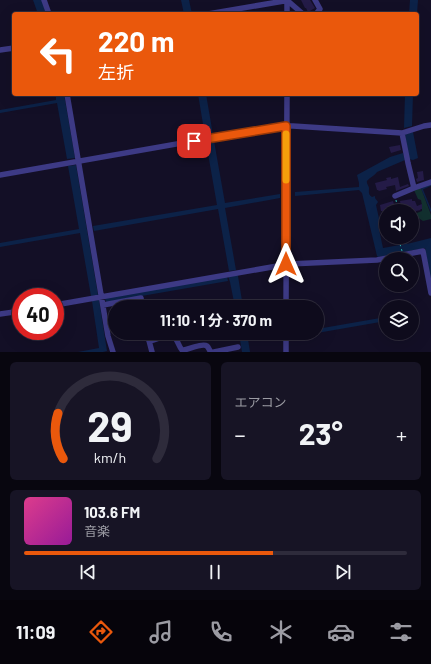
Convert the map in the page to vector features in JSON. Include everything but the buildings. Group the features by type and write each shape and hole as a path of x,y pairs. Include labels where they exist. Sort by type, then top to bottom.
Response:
{"street":[{"path":"44,0 48,12"},
{"path":"315,0 320,9 318,12"},
{"path":"220,12 284,1 290,2 301,12"},
{"path":"287,1 287,12"},
{"path":"0,50 12,48"},
{"path":"67,96 74,162 97,297 103,305 108,336 113,352"},
{"path":"286,300 287,96"},
{"path":"0,175 286,126 406,131 431,125"},
{"path":"406,131 407,156 414,188"},
{"path":"396,196 431,182"},
{"path":"418,252 423,251 431,293"},
{"path":"64,303 286,264 379,260"},
{"path":"130,300 141,298 141,300"},
{"path":"103,305 108,304"},
{"path":"0,314 12,312"},
{"path":"152,352 149,341 171,336 175,338 181,351 194,350 201,345 206,345 211,352"},
{"path":"286,340 286,352"},
{"path":"214,352 238,347"}],"path":[{"path":"396,196 397,204"}],"green space":[{"path":"421,188 431,215 431,219 423,221 419,218 419,212 422,211 422,205 421,200 418,199 414,190"}],"water":[{"path":"33,0 42,0 45,12 37,12"},
{"path":"181,0 189,0 192,12 184,12"},
{"path":"410,0 418,0 417,12 409,12"},
{"path":"56,96 64,96 75,158 67,159 57,103 0,113 0,110 56,100"},
{"path":"198,96 206,96 213,135 205,136"},
{"path":"405,96 413,96 412,126 404,128"},
{"path":"413,132 418,158 413,160 409,159 405,134"},
{"path":"214,141 225,203 280,194 280,198 225,208 236,270 229,271 218,209 94,231 93,226 217,205 206,142"},
{"path":"403,153 405,160 377,172 367,182 370,195 372,197 375,196 378,202 376,205 379,218 379,244 382,244 383,248 405,244 419,244 419,241 431,238 431,283 425,248 404,252 379,252 379,257 377,256 362,193 359,190 295,196 295,192 359,187 357,175 390,157"},
{"path":"76,165 98,295 91,296 80,233 0,247 0,243 79,229 68,166"},
{"path":"227,276 228,281 119,300 108,300 107,302 105,300 106,298"},
{"path":"228,276 238,276 242,300 234,300"},
{"path":"99,300 107,351 78,352 99,348 92,301"},
{"path":"379,318 379,322 324,332 324,328"},
{"path":"240,340 248,340 250,352 242,352"}],"waterway":[{"path":"431,185 422,189 431,211"}],"slow traffic":[{"path":"286,134 286,180"}],"route":[{"path":"194,141 286,126 286,264"}]}
